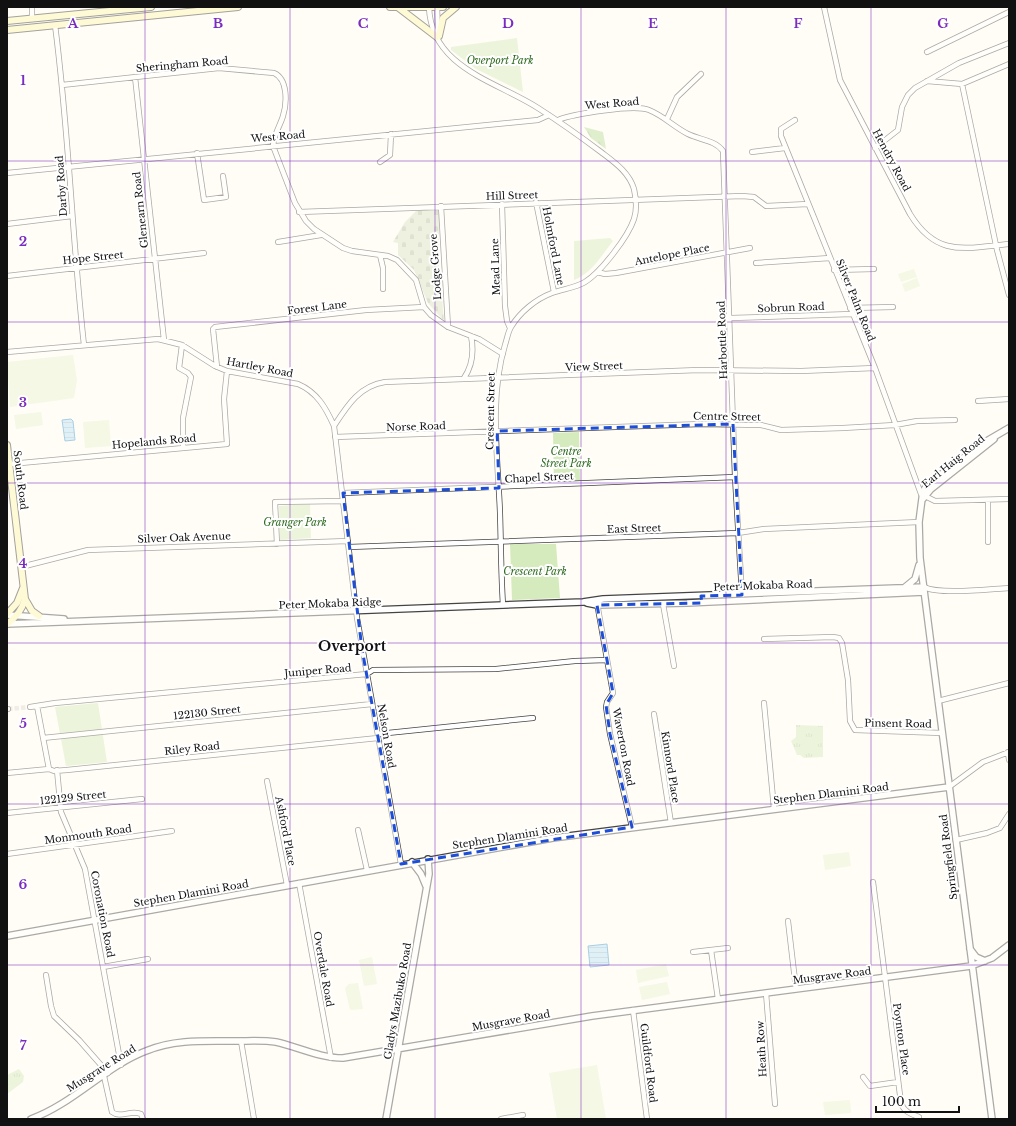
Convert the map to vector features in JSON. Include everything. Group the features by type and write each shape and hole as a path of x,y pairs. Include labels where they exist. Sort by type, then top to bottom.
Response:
{"main road":[{"path":"87,13 100,7"},
{"path":"7,21 113,9 151,7"},
{"path":"7,30 55,24 113,20 238,7"},
{"path":"390,7 439,7"},
{"path":"399,8 438,37 443,18 456,7"},
{"name":"South Road","path":"7,445 25,599"},
{"path":"7,615 17,603 23,588"},
{"path":"7,624 17,616 22,609 25,599"},
{"path":"25,599 32,611 39,616"}],"street":[{"path":"32,7 32,19"},
{"name":"Crescent Street","path":"438,37 439,7"},
{"name":"Hendry Road","path":"824,7 840,80 910,214 925,234 952,248 964,249 1009,244"},
{"name":"Crescent Street","path":"430,8 430,21 442,45 457,63 558,120 624,171 633,185 636,200 636,212 630,227 597,272 578,285 554,292 531,306 510,328 498,378 497,431 503,605"},
{"path":"113,9 113,20"},
{"path":"927,52 1009,12"},
{"name":"Darby Road","path":"55,24 62,85 76,268 84,346"},
{"path":"875,148 898,130 902,107 908,95 915,88 959,62 1009,43"},
{"path":"927,81 962,84 1009,64"},
{"name":"Sheringham Road","path":"62,85 219,68 274,73 279,76 283,82 285,106 282,118 273,139 273,146"},
{"path":"667,119 677,97 701,74"},
{"name":"Glenearn Road","path":"135,77 164,340"},
{"path":"962,84 996,245 1009,295"},
{"name":"West Road","path":"558,120 573,116 640,108 650,110 667,119"},
{"name":"West Road","path":"7,172 538,120 549,115"},
{"name":"Harbottle Road","path":"667,119 687,134 713,142 722,148 724,154 731,318 735,477 742,595"},
{"name":"Silver Palm Road","path":"795,120 780,130 785,148 875,368 895,425 923,495"},
{"path":"380,162 390,155 391,134"},
{"path":"273,146 276,158 299,212 321,235 352,251 380,255 397,260 410,273 419,287 424,307 437,320 448,328 484,342 494,350 503,354"},
{"path":"752,152 785,148"},
{"path":"197,153 204,200 226,197 223,176"},
{"name":"Hill Street","path":"299,212 536,202 751,196 768,206 808,204"},
{"name":"Holmford Lane","path":"536,202 554,292"},
{"name":"Mead Lane","path":"502,204 505,306 507,321 510,328"},
{"name":"Lodge Grove","path":"441,206 448,328"},
{"path":"7,224 72,216"},
{"path":"278,242 321,235"},
{"name":"Antelope Place","path":"597,272 605,274 616,273 750,248"},
{"name":"Hope Street","path":"7,276 204,253"},
{"path":"380,255 383,268 383,289"},
{"path":"756,263 830,258"},
{"path":"834,270 874,269"},
{"name":"Forest Lane","path":"218,367 213,328 366,310 424,307"},
{"path":"850,308 893,307"},
{"name":"Sobrun Road","path":"731,318 852,314"},
{"path":"464,378 472,360 473,349 471,336"},
{"name":"Hartley Road","path":"7,352 152,339 164,340 182,345 226,371 286,381 307,387 324,407 334,426 356,611"},
{"path":"182,345 179,368 188,373 191,377 183,418 183,447"},
{"name":"View Street","path":"334,426 355,397 370,386 378,383 464,378 699,370 826,371 875,368"},
{"name":"Hopelands Road","path":"10,464 228,444 224,399 226,371"},
{"path":"978,401 1009,399"},
{"name":"Centre Street","path":"497,431 733,424 761,425 781,430 895,425 917,421 955,420"},
{"name":"Earl Haig Road","path":"926,590 920,558 919,522 920,502 925,487 985,442 998,436 1009,428"},
{"name":"Norse Road","path":"335,437 497,431"},
{"name":"Chapel Street","path":"342,493 499,488 735,477"},
{"path":"923,495 934,501 1009,499"},
{"path":"988,500 988,542"},
{"path":"277,544 275,502 343,501"},
{"name":"East Street","path":"349,547 738,533 764,529 919,522"},
{"name":"Silver Oak Avenue","path":"21,567 88,550 348,541"},
{"path":"902,589 915,579 920,558"},
{"name":"Peter Mokaba Road","path":"597,603 1009,588"},
{"name":"Peter Mokaba Road","path":"597,603 663,604 742,595 902,589 926,590"},
{"name":"Springfield Road","path":"926,590 938,701 971,966 992,1119"},
{"name":"Peter Mokaba Ridge","path":"7,624 78,620 583,602 597,603"},
{"name":"Waverton Road","path":"597,603 613,693 607,702 606,708 610,734 632,827"},
{"path":"663,604 674,666"},
{"name":"Nelson Road","path":"356,611 401,864"},
{"name":"Peter Mokaba Ridge","path":"7,615 39,616 78,620"},
{"name":"Pinsent Road","path":"764,639 839,638 848,680 850,721 854,729 859,731 942,733"},
{"name":"Juniper Road","path":"30,707 367,674 376,670 496,669 575,661 607,660"},
{"path":"938,701 1009,683"},
{"path":"764,703 774,809"},
{"name":"122130 Street","path":"43,738 372,704"},
{"path":"37,706 48,769"},
{"name":"Kinnord Place","path":"654,714 671,822"},
{"name":"Riley Road","path":"7,773 48,769 56,770 533,718"},
{"path":"1008,752 1009,760"},
{"name":"Stephen Dlamini Road","path":"7,936 299,882 553,838 949,787 983,762 1008,752"},
{"name":"Coronation Road","path":"56,770 60,807 74,845 85,869 121,1065"},
{"name":"Ashford Place","path":"267,781 287,885"},
{"name":"122129 Street","path":"7,813 142,799"},
{"path":"956,840 987,833 1000,828 1009,814"},
{"path":"358,830 367,870"},
{"name":"Monmouth Road","path":"7,854 172,831"},
{"name":"Gladys Mazibuko Road","path":"386,1119 429,874 428,859"},
{"path":"412,862 421,874 426,886"},
{"name":"Overdale Road","path":"299,882 331,1058"},
{"name":"Poynton Place","path":"873,882 884,978 902,1107 907,1112 920,1116"},
{"path":"788,921 796,989"},
{"name":"Musgrave Road","path":"32,1119 56,1107 121,1065 146,1051 160,1046 184,1042 241,1040 275,1042 331,1058 343,1058 398,1050 556,1021 971,966 985,962 1009,945"},
{"path":"693,952 728,948"},
{"path":"969,948 976,957 985,962"},
{"path":"711,950 718,1000"},
{"path":"103,967 148,959"},
{"path":"46,975 50,1006 54,1016 79,1040 106,1074 112,1112 119,1115 139,1113 143,1119"},
{"name":"Heath Row","path":"766,993 775,1104"},
{"name":"Guildford Road","path":"633,1010 647,1119"},
{"path":"241,1040 254,1119"},
{"path":"863,1077 870,1086 898,1082"},
{"path":"501,1119 523,1115"}],"highlighted area":[{"path":"733,424 742,595 701,596 702,603 597,605 613,693 606,705 610,734 632,827 401,864 362,649 343,493 499,488 497,431"}],"green space":[{"name":"Overport Park","path":"517,38 523,92 476,69 451,50 451,47"},
{"path":"584,127 603,132 606,149 591,138"},
{"path":"439,209 439,266 444,321 428,303 414,270 398,255 398,243 393,242 405,222 417,210"},
{"path":"610,238 613,241 596,264 586,273 574,280 574,241"},
{"path":"914,269 917,277 901,282 898,274"},
{"path":"917,278 920,286 905,292 902,284"},
{"path":"73,355 77,380 74,398 10,407 7,362"},
{"path":"41,412 43,425 16,429 14,415"},
{"path":"109,420 111,446 85,448 83,422"},
{"name":"Centre Street Park","path":"579,432 580,481 554,482 553,433"},
{"name":"Granger Park","path":"310,504 311,538 280,540 279,506"},
{"name":"Crescent Park","path":"510,544 556,544 560,598 512,600"},
{"path":"98,703 107,762 66,766 55,707"},
{"path":"796,725 823,726 823,757 804,758 797,755 791,741 796,737"},
{"path":"849,852 851,866 825,870 823,855"},
{"path":"372,957 377,984 364,986 359,960"},
{"path":"666,964 669,976 638,983 636,970"},
{"path":"667,982 670,994 642,1000 639,987"},
{"path":"358,983 363,1009 350,1010 345,988 349,984"},
{"path":"597,1065 606,1119 557,1119 549,1073"},
{"path":"19,1069 24,1076 23,1082 7,1094 7,1075"},
{"path":"850,1100 851,1113 825,1115 823,1102"}],"water":[{"path":"71,419 73,421 75,440 65,441 62,420"},
{"path":"607,944 609,965 590,967 588,946"}],"tunnel":[{"path":"8,709 30,707"}],"district":[{"name":"Overport","path":"352,646"}]}
